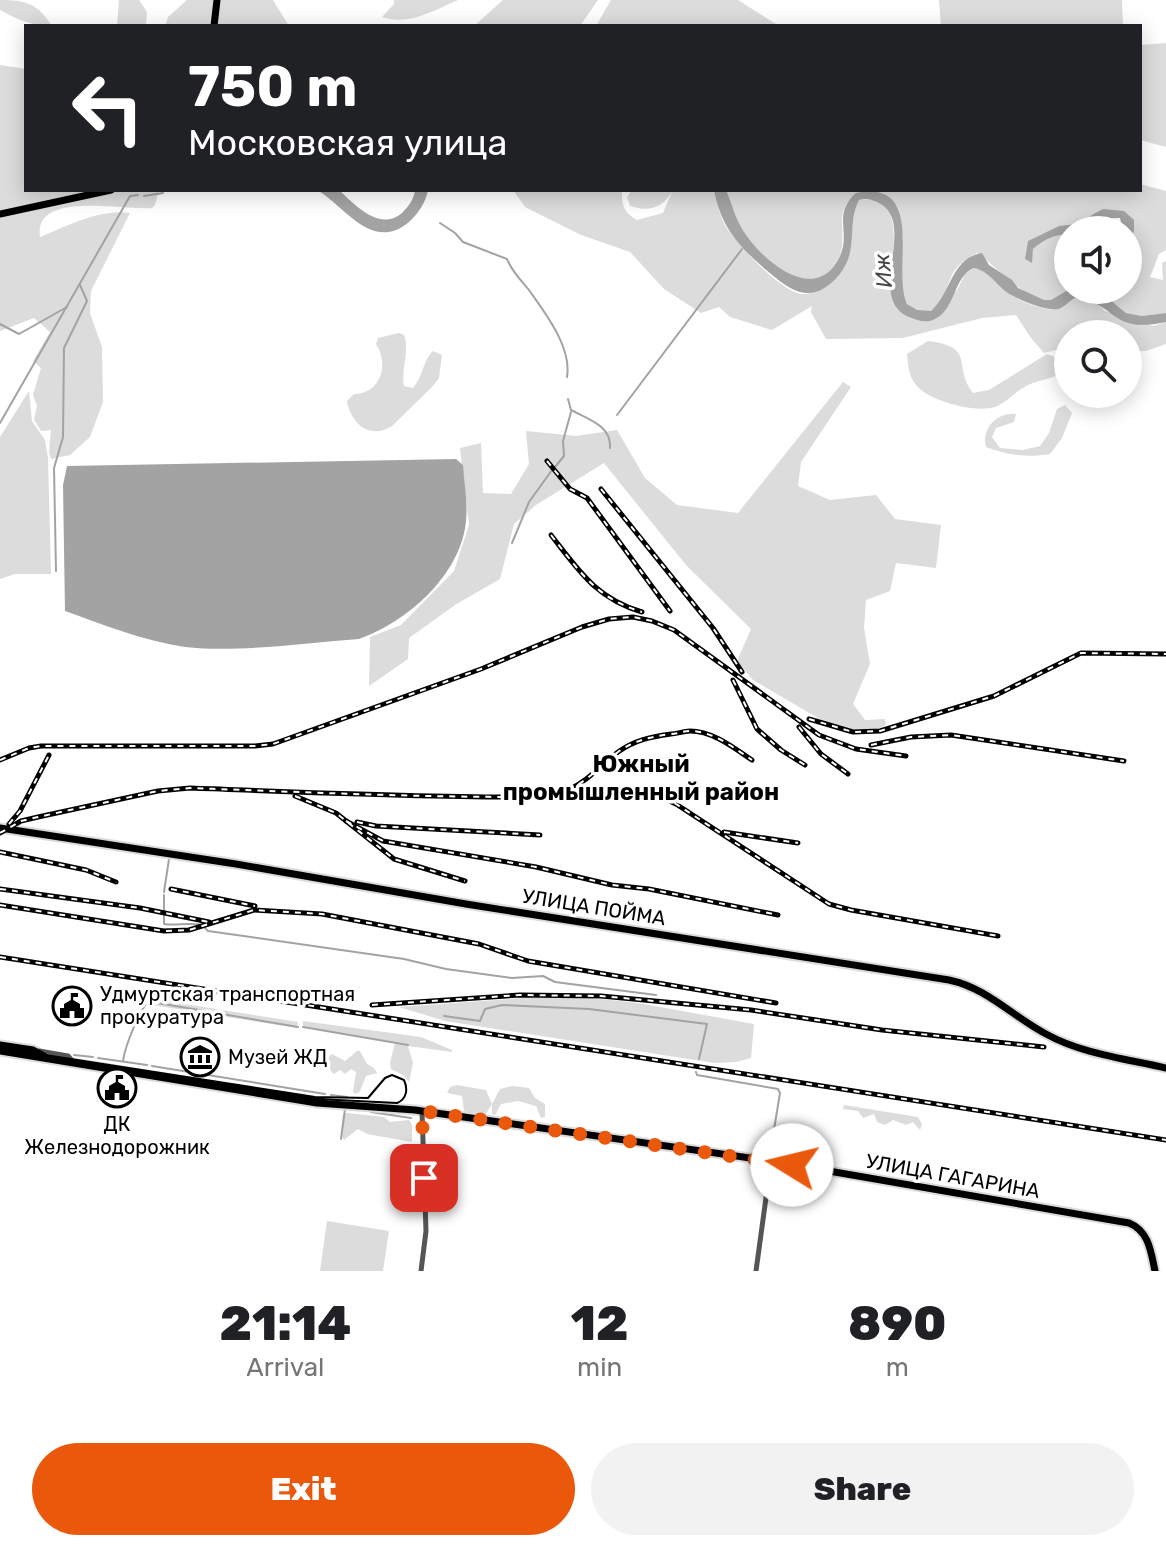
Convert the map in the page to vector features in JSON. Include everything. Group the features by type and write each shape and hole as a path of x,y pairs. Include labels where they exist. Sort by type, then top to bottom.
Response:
{"main road":[{"path":"214,24 217,1"},
{"path":"0,214 102,192"},
{"name":"УЛИЦА ПОЙМА","path":"0,828 949,980 972,986 1057,1039 1166,1068"},
{"name":"УЛИЦА ГАГАРИНА","path":"0,1045 33,1050 49,1059"},
{"name":"УЛИЦА ГАГАРИНА","path":"0,1051 317,1103 422,1111 771,1161 1129,1223 1140,1228 1146,1237 1155,1271"}],"street":[{"path":"33,1050 68,1056 75,1063"},
{"path":"421,1271 426,1231 422,1111"},
{"path":"756,1271 771,1161"}],"shaded area":[{"path":"0,0 30,4 50,24 32,24 0,10"},
{"path":"119,0 139,0 147,12 146,24 117,24"},
{"path":"187,0 213,0 210,24 166,24 168,17"},
{"path":"221,0 273,0 288,24 218,24"},
{"path":"394,0 458,0 411,18 382,17"},
{"path":"503,0 598,0 581,24 476,24"},
{"path":"611,0 738,0 776,24 597,24"},
{"path":"939,0 1122,0 1123,24 941,24"},
{"path":"1166,43 1166,147 1142,141 1142,45"},
{"path":"0,65 24,69 24,192 158,192 152,208 65,208 51,213 42,222 40,237 96,215 130,213 91,291 90,313 102,347 103,402 90,437 70,455 51,459 51,430 41,431 34,420 37,406 33,395 41,368 33,361 50,332 34,318 0,331"},
{"path":"1142,185 1166,191 1166,250 1159,254 1150,277 1163,280 1162,263 1166,261 1166,313 1142,316 1126,313 1115,304 1142,304 1142,216 1126,216 1124,211 1089,216 1054,216 1054,228 1029,241 1031,263 1033,249 1054,237 1054,299 1043,300 1023,291 977,253 958,266 937,306 926,312 918,311 904,298 900,215 894,202 882,194 859,194 847,203 842,217 843,239 837,261 826,274 813,279 784,271 747,236 727,192 1142,192"},
{"path":"320,192 341,192 368,214 385,220 402,213 415,192 427,192 421,208 409,222 396,230 383,232 360,224"},
{"path":"514,192 622,192 624,208 637,220 663,213 672,192 714,192 723,221 738,243 771,276 802,294 822,288 839,274 849,255 853,219 859,200 873,200 883,204 893,222 893,290 897,309 911,318 928,321 957,290 965,274 974,268 985,273 1011,295 1036,306 1056,309 1067,304 1098,304 1105,311 1134,320 1054,320 1054,350 1044,353 1016,315 982,318 903,338 826,339 811,312 812,306 772,330 730,317 719,307 701,313 664,289 630,252 581,235 525,207"},
{"path":"631,192 672,192 654,208 630,206 627,197"},
{"name":"Иж","path":"714,192 727,192 748,238 773,263 802,278 816,278 829,271 840,256 844,239 843,216 849,201 856,193 878,192 892,200 900,213 903,289 907,304 917,310 931,311 964,262 982,253 989,265 1012,280 1018,288 1044,300 1054,298 1054,304 1067,304 1057,309 1028,303 1011,295 985,273 974,268 962,278 941,316 927,321 909,317 896,307 891,294 894,225 889,212 868,199 859,200 855,210 849,256 839,275 822,290 813,293 797,291 780,281 742,247 722,216"},
{"path":"1103,209 1124,211 1130,216 1090,216"},
{"path":"1054,228 1054,237 1033,249 1032,263 1025,259 1028,241"},
{"name":"Иж","path":"1096,304 1115,304 1126,313 1142,316 1166,313 1166,322 1148,325 1142,325 1142,320 1122,320"},
{"path":"1166,322 1166,344 1142,351 1142,323 1153,326"},
{"path":"399,333 404,335 406,341 404,386 413,388 433,351 442,355 439,378 392,426 384,430 369,430 357,423 347,401 354,394 370,389 380,377 382,361 376,344 378,338"},
{"path":"928,341 953,348 961,359 973,393 989,390 1047,354 1054,357 1054,376 1026,386 995,407 977,409 955,405 926,393 911,377 907,354"},
{"path":"843,382 851,387 801,462 798,486 830,500 876,495 895,519 941,525 936,568 896,563 890,591 866,600 864,628 870,664 853,704 865,720 885,719 886,725 856,731 828,724 753,680 737,661 751,629 686,565 604,463 536,505 514,524 500,579 455,605 409,638 408,659 369,686 370,637 401,625 454,571 469,525 460,448 481,443 483,493 511,494 529,464 526,431 576,436 617,430 645,478 677,505 738,513"},
{"path":"29,391 32,421 45,440 48,458 51,574 15,574 0,579 0,437"},
{"path":"1068,408 1072,413 1062,438 1050,454 1017,455 986,447 988,428 997,419 1009,414 1016,414 1014,422 996,428 992,437 1000,448 1023,450 1040,446 1049,433 1057,409"},
{"path":"456,459 463,465 466,521 454,560 443,578 413,608 359,639 205,649 139,637 65,611 63,485 67,466"},
{"path":"522,998 592,998 638,1003 754,1024 751,1058 714,1063 445,1021 399,1007"},
{"path":"153,999 298,1022 297,1028 152,1005"},
{"path":"303,1021 421,1037 452,1052 408,1046 413,1063 409,1082 391,1069 395,1043 303,1027"},
{"path":"357,1051 377,1073 366,1076 356,1094 353,1092 356,1072 351,1069 345,1074 340,1070 334,1074 326,1059 332,1054 345,1061"},
{"path":"457,1085 486,1090 492,1104 485,1115 464,1111 462,1096 447,1093 450,1087"},
{"path":"512,1086 529,1088 535,1098 545,1104 545,1117 541,1118 536,1106 518,1101 501,1104 495,1115 492,1114 492,1104 500,1089"},
{"path":"844,1105 918,1117 922,1124 920,1130 913,1122 906,1125 893,1120 885,1125 877,1122 874,1114 863,1118 858,1111 843,1109"},
{"path":"343,1114 384,1117 390,1122 409,1120 412,1142 367,1134 358,1129 344,1140 341,1134"},
{"path":"327,1221 389,1231 383,1271 320,1271"}],"waterway":[{"path":"144,196 163,193"},
{"path":"0,423 130,196 138,195"},
{"path":"440,223 463,242 507,259 556,331 565,354 567,377"},
{"path":"617,415 742,249"},
{"path":"56,571 54,468 63,437 64,348 87,301 80,285"},
{"path":"0,324 19,334 67,307"},
{"path":"568,399 571,410 603,429 610,440 610,448"},
{"path":"555,467 564,456 563,441 571,412"},
{"path":"512,543 529,502 552,470"},
{"path":"164,892 169,859"},
{"path":"164,895 164,911"},
{"path":"164,915 164,924 203,925"},
{"path":"205,928 208,931 404,959 446,969 512,978 543,976 555,982 656,995"},
{"path":"152,995 152,1002 298,1027"},
{"path":"123,1061 134,1028 151,998"},
{"path":"444,1016 480,1021 485,1009 502,1005 589,1009 707,1024 699,1059"},
{"path":"303,1027 408,1045"},
{"path":"74,1055 93,1057"},
{"path":"98,1058 147,1065"},
{"path":"152,1066 325,1094"},
{"path":"696,1072 697,1075 778,1089 780,1093 770,1154"},
{"path":"331,1095 347,1097"},
{"path":"341,1139 345,1109"},
{"path":"371,1112 411,1118"}],"tram line":[{"path":"0,1048 315,1097 368,1098 385,1078 392,1075 404,1080 406,1090 403,1099 397,1103 317,1099 0,1049"}],"railway":[{"path":"547,461 570,489 587,498 670,611"},
{"path":"601,489 713,628 742,672"},
{"path":"551,535 590,582 612,599 642,612"},
{"path":"0,760 41,746 273,744 481,669 582,627 609,619 633,617 674,630 819,735 856,749 906,756"},
{"path":"809,719 853,732 880,731 994,696 1081,653 1166,654"},
{"path":"733,680 757,729 805,765"},
{"path":"799,727 821,754 848,774"},
{"path":"568,790 630,745 685,731 715,737 752,760"},
{"path":"871,745 911,737 951,735 1124,761"},
{"path":"9,824 20,811 49,755"},
{"path":"0,833 21,821 158,791 190,788 479,797 540,796 619,789 657,795 676,804 829,904 998,936"},
{"path":"295,796 336,813 394,859 465,881"},
{"path":"346,821 383,841 536,867 612,885 649,889 778,915"},
{"path":"357,822 376,826 540,835"},
{"path":"724,832 798,843"},
{"path":"0,852 86,870 116,882"},
{"path":"0,889 140,908 209,922"},
{"path":"171,889 255,906"},
{"path":"0,905 164,931 189,930 254,910 322,914 479,944 528,961 776,1003"},
{"path":"0,957 1166,1140"},
{"path":"372,1005 520,995 601,996 751,1010 882,1030 1044,1047"}],"place":[{"name":"Удмуртская транспортная прокуратура","path":"72,1006"},
{"name":"Музей ЖД","path":"200,1057"},
{"name":"ДК Железнодорожник","path":"117,1088"}],"district":[{"name":"Южный промышленный район","path":"641,778"}],"route":[{"path":"424,1178 422,1111 792,1165"}]}
